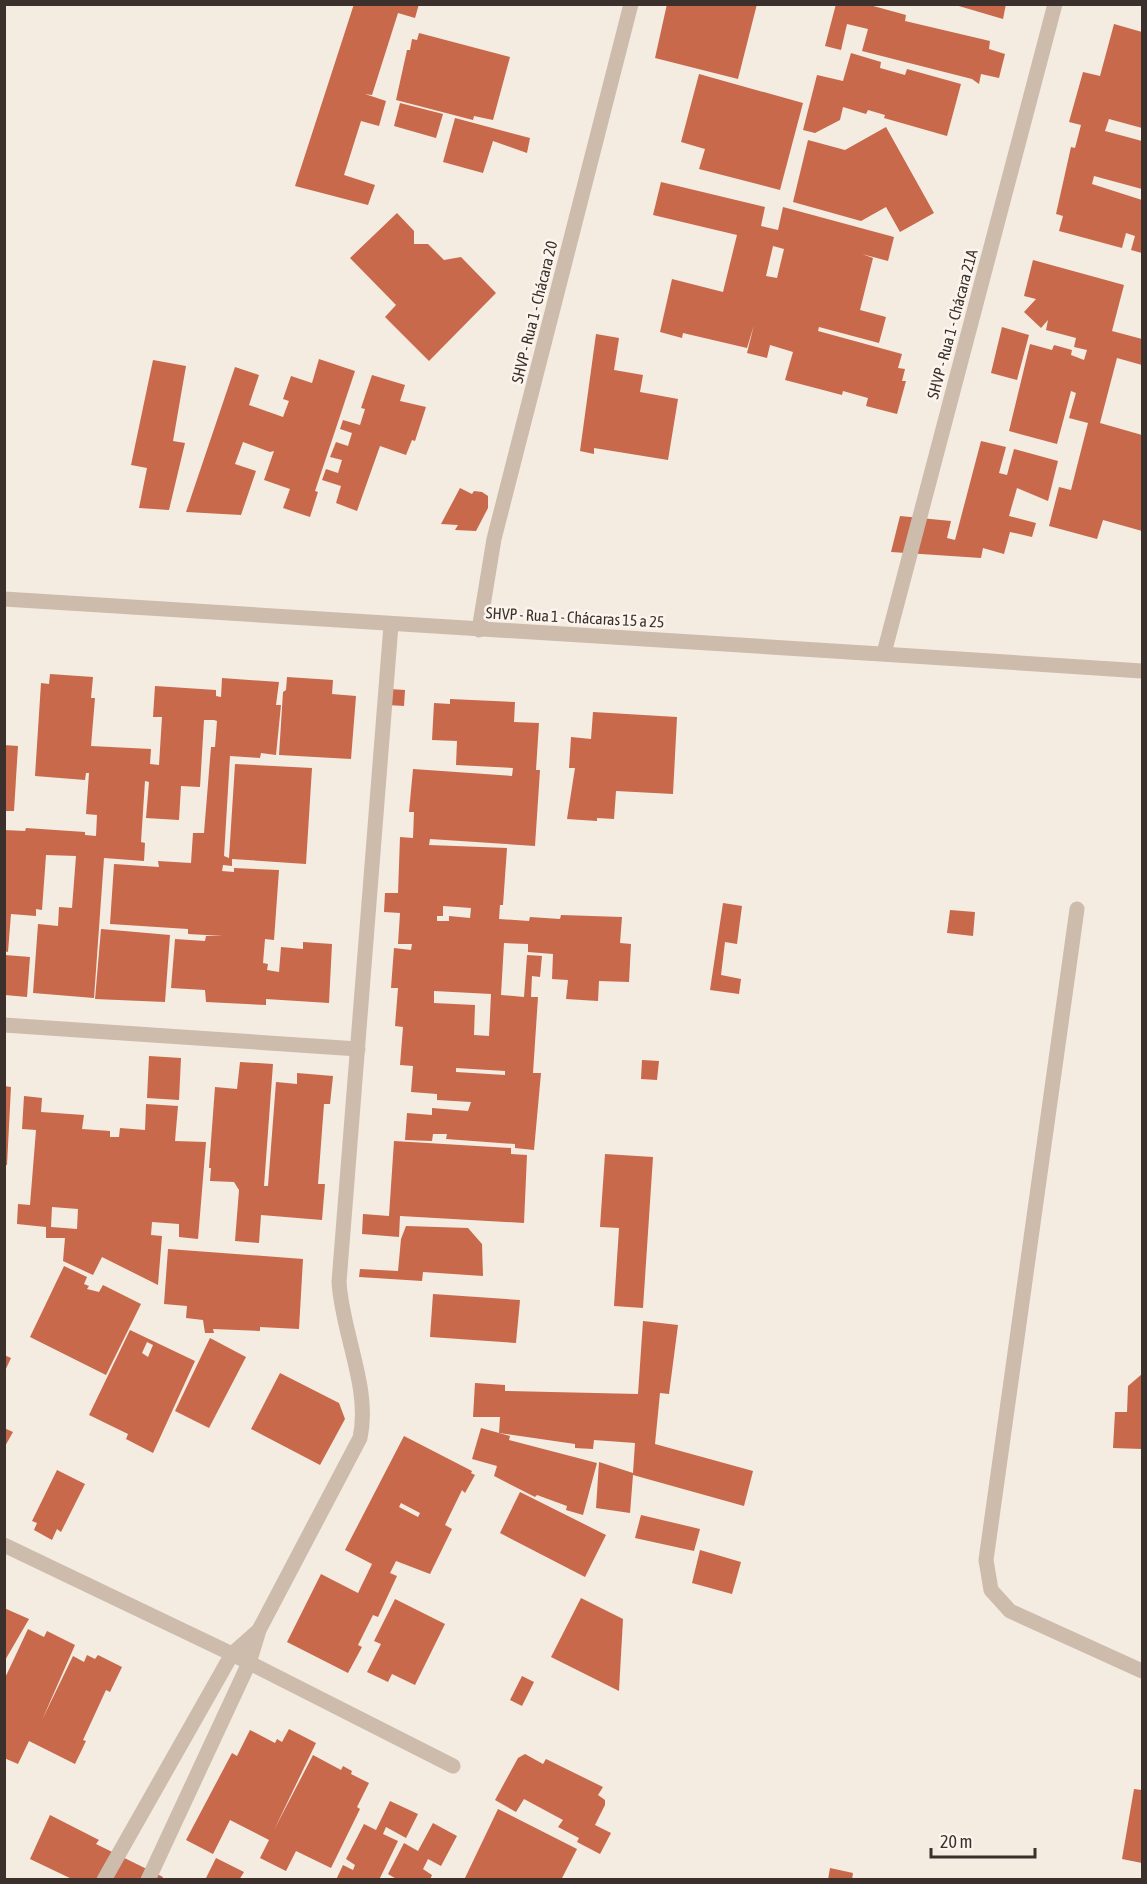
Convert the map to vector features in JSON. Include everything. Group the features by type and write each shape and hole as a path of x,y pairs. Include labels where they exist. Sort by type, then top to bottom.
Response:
{"street":[{"name":"SHVP - Rua 1 - Chácara 20","path":"479,630 494,539 631,4"},
{"name":"SHVP - Rua 1 - Chácara 21A","path":"884,653 1055,4"},
{"name":"SHVP - Rua 1 - Chácaras 15 a 25","path":"4,599 391,626 884,653 1143,671"},
{"path":"148,1880 249,1664 259,1630 360,1438 363,1404 340,1306 339,1282 391,626"},
{"path":"1077,909 986,1560 991,1590 1010,1611 1143,1671"},
{"path":"4,1025 358,1049"},
{"path":"4,1545 232,1654 453,1766"},
{"path":"104,1880 232,1654 259,1630"}],"building":[{"path":"354,4 419,4 415,18 398,13 372,95 365,94 386,101 379,126 361,121 344,175 375,185 368,205 295,186"},
{"path":"667,4 757,4 738,79 655,58"},
{"path":"836,4 866,4 906,15 905,21 990,41 989,49 1005,54 999,78 981,74 979,84 972,79 862,51 868,29 847,24 841,50 825,46"},
{"path":"952,4 1006,4 1003,19"},
{"path":"1114,24 1142,32 1142,128 1109,119 1105,131 1142,141 1142,189 1094,176 1092,184 1142,200 1142,253 1131,250 1135,236 1126,233 1122,248 1059,231 1063,216 1056,214 1071,147 1075,148 1081,125 1069,122 1083,72 1100,76"},
{"path":"419,33 510,57 493,120 474,116 473,120 396,100 407,50 410,50 412,39 417,40"},
{"path":"851,53 881,62 880,68 905,75 907,69 961,84 947,136 884,118 885,115 868,110 866,114 843,107 840,120 815,133 803,130 817,75 843,81"},
{"path":"699,74 803,103 780,190 699,169 705,149 681,142"},
{"path":"400,103 443,114 436,138 394,126"},
{"path":"455,118 530,138 527,153 493,141 483,173 443,162"},
{"path":"886,127 934,213 900,232 886,207 861,221 793,202 808,140 845,150"},
{"path":"661,182 765,207 761,226 778,230 783,207 894,237 888,261 862,254 873,258 860,310 886,317 879,343 819,327 818,331 902,354 898,368 905,369 902,381 906,381 897,414 866,406 868,398 843,391 842,395 785,380 793,352 770,345 767,358 747,353 754,325 747,348 683,333 682,338 660,332 672,279 723,292 737,235 653,215","holes":["773,246 784,249 777,278 766,276"]},
{"path":"397,213 414,231 414,244 428,244 444,260 461,257 496,293 429,361 385,317 396,305 350,258"},
{"path":"1033,260 1124,285 1112,331 1142,339 1142,365 1117,358 1100,423 1142,435 1142,531 1103,520 1097,539 1049,526 1059,487 1071,490 1088,423 1069,418 1076,393 1071,391 1057,444 1009,431 1030,344 1052,350 1054,345 1072,350 1071,355 1084,360 1087,350 1074,347 1076,338 1046,330 1048,320 1041,328 1024,312 1036,299 1024,296"},
{"path":"1002,327 1029,335 1017,380 991,373"},
{"path":"596,334 619,338 614,370 643,375 640,392 678,399 668,460 594,448 594,454 580,451"},
{"path":"319,359 355,371 315,491 318,492 310,517 283,508 290,489 264,480 274,451 270,452 243,442 235,464 256,471 241,515 186,512 235,367 259,375 249,405 283,417 289,401 283,399 291,376 312,383"},
{"path":"153,360 186,366 173,441 185,443 169,510 139,508 147,468 131,465"},
{"path":"372,375 405,385 400,401 426,407 415,441 412,440 406,455 380,446 357,511 336,503 341,486 322,480 326,469 338,473 342,460 330,457 336,442 348,446 352,433 340,429 343,420 360,425 365,409 361,408"},
{"path":"981,441 1006,447 999,473 1007,475 1014,449 1058,461 1048,501 1017,488 1009,516 1036,523 1032,537 1010,532 1004,554 983,548 981,558 891,552 900,516 951,521 947,538 955,540"},
{"path":"460,488 472,494 474,491 482,492 488,496 488,508 476,531 455,530 458,525 441,524"},
{"path":"50,674 93,677 91,698 95,698 91,746 151,749 150,764 159,765 162,717 153,717 155,686 216,690 216,696 221,697 222,678 279,682 276,705 281,705 276,755 261,753 260,758 230,756 224,856 229,858 235,764 312,768 306,864 232,859 232,866 223,865 222,871 234,872 234,868 279,870 274,940 265,939 263,963 268,964 267,970 279,972 281,947 303,949 303,942 332,944 329,1003 266,999 266,1005 206,1002 205,990 171,988 175,939 205,941 206,936 223,936 188,934 188,929 110,924 114,864 159,867 158,861 191,863 193,833 204,833 211,747 215,747 217,721 214,720 204,720 200,787 181,786 179,820 146,818 149,782 145,781 141,842 145,843 144,861 104,858 94,998 33,993 38,924 58,926 59,907 72,908 76,856 46,855 42,910 36,909 36,916 11,914 8,952 4,951 4,830 25,831 26,828 85,832 85,835 96,836 97,815 86,814 89,773 86,773 85,780 35,776 41,683 49,684"},
{"path":"287,677 333,680 332,694 356,696 351,759 279,755 283,692 286,690"},
{"path":"389,689 405,690 404,706 388,705"},
{"path":"450,699 515,702 514,722 539,723 536,770 540,770 535,846 430,839 429,845 507,848 503,905 500,905 499,919 529,921 530,917 560,919 561,915 622,917 620,943 631,944 629,982 599,981 598,1001 566,999 568,980 552,979 553,954 528,952 528,944 504,943 501,995 524,997 527,955 542,956 540,977 532,976 531,997 538,997 533,1073 541,1073 534,1150 515,1148 515,1144 446,1139 447,1134 433,1134 432,1141 405,1140 407,1113 432,1115 432,1108 468,1111 471,1102 437,1100 437,1094 411,1092 413,1066 400,1065 403,1027 395,1026 398,988 391,988 394,948 411,950 412,944 398,944 400,913 384,912 385,893 398,893 400,837 413,838 414,812 409,812 413,769 512,776 513,768 456,765 457,741 432,740 434,703 450,704","holes":["443,906 471,908 470,918 449,916 449,921 437,921 437,916 443,916","434,991 491,994 489,1036 474,1035 475,1005 434,1003","456,1068 505,1071 505,1075 456,1072"]},
{"path":"593,712 677,717 673,794 616,791 614,819 597,818 597,821 567,819 575,768 569,768 571,737 591,739"},
{"path":"4,745 18,746 14,811 4,811"},
{"path":"723,903 742,906 737,944 725,942 721,975 741,979 739,994 710,990"},
{"path":"950,910 975,912 973,936 947,933"},
{"path":"101,929 170,935 165,1002 95,999"},
{"path":"5,955 30,957 27,997 5,995"},
{"path":"149,1056 181,1058 179,1100 147,1098"},
{"path":"642,1060 659,1061 657,1080 641,1079"},
{"path":"240,1062 273,1064 264,1186 268,1186 276,1082 297,1084 297,1073 333,1076 330,1104 324,1104 318,1184 325,1184 322,1220 261,1215 259,1243 235,1241 239,1190 234,1182 210,1181 215,1087 237,1089"},
{"path":"4,1086 11,1087 7,1165 4,1165"},
{"path":"24,1096 42,1098 41,1112 84,1115 82,1129 110,1131 110,1137 119,1137 120,1128 145,1130 146,1104 178,1106 175,1141 206,1142 198,1239 179,1237 179,1224 152,1222 151,1235 162,1236 158,1285 102,1257 93,1275 63,1261 65,1238 46,1238 46,1227 17,1224 18,1204 30,1205 36,1130 22,1129","holes":["52,1207 78,1209 77,1229 51,1227"]},
{"path":"394,1141 511,1148 511,1154 527,1155 524,1223 400,1216 399,1237 362,1234 363,1214 389,1216"},
{"path":"605,1154 653,1157 643,1308 614,1306 619,1228 600,1227"},
{"path":"406,1226 468,1228 482,1244 483,1276 423,1272 422,1281 359,1277 360,1269 398,1271 401,1239"},
{"path":"168,1249 303,1259 299,1329 260,1327 260,1331 213,1329 214,1333 205,1333 203,1320 186,1318 187,1306 164,1304"},
{"path":"64,1266 87,1277 84,1284 89,1286 87,1289 99,1292 103,1285 141,1304 106,1375 30,1337"},
{"path":"433,1294 520,1300 516,1343 430,1337"},
{"path":"643,1321 678,1325 669,1394 660,1393 655,1444 753,1471 744,1506 633,1475 630,1513 596,1508 599,1462 633,1473 635,1443 594,1440 593,1449 575,1448 575,1444 499,1433 500,1417 473,1417 475,1383 505,1385 505,1391 638,1394"},
{"path":"130,1330 195,1361 153,1453 126,1439 128,1434 89,1415","holes":["147,1342 153,1345 148,1357 142,1353"]},
{"path":"210,1338 246,1357 209,1428 175,1411"},
{"path":"4,1355 11,1358 4,1373"},
{"path":"280,1373 339,1403 345,1419 320,1465 251,1429"},
{"path":"1142,1374 1142,1449 1113,1448 1115,1412 1127,1412 1128,1386"},
{"path":"4,1428 13,1432 4,1448"},
{"path":"481,1428 510,1436 509,1440 597,1463 583,1515 566,1510 567,1506 537,1495 535,1497 494,1476 497,1466 472,1459"},
{"path":"404,1436 472,1471 471,1473 475,1475 465,1493 462,1490 445,1525 452,1529 430,1574 396,1561 390,1573 397,1576 378,1617 373,1615 358,1645 362,1647 348,1673 287,1642 321,1574 358,1593 372,1564 345,1550","holes":["401,1503 420,1513 418,1517 399,1507"]},
{"path":"57,1470 85,1484 61,1532 57,1529 52,1540 34,1530 37,1523 32,1521"},
{"path":"520,1492 606,1535 585,1577 500,1533"},
{"path":"641,1515 700,1529 694,1551 635,1538"},
{"path":"700,1550 741,1562 732,1594 692,1583"},
{"path":"581,1598 623,1619 619,1691 551,1657"},
{"path":"395,1599 445,1624 415,1685 392,1674 388,1682 367,1672 381,1644 374,1641"},
{"path":"4,1608 29,1619 4,1662"},
{"path":"28,1629 44,1637 47,1631 75,1645 42,1720 73,1656 84,1662 87,1655 95,1659 98,1655 122,1667 110,1692 106,1690 83,1740 86,1741 75,1764 29,1741 18,1764 4,1758 4,1680"},
{"path":"522,1676 534,1682 522,1706 510,1700"},
{"path":"289,1729 316,1743 274,1830 313,1755 341,1770 343,1766 352,1771 351,1774 369,1783 357,1807 360,1809 331,1868 296,1851 286,1871 260,1858 269,1840 230,1820 213,1854 186,1840 232,1753 237,1756 250,1730 275,1743 277,1739 282,1742"},
{"path":"525,1754 543,1764 546,1759 603,1787 598,1795 605,1800 605,1805 595,1825 611,1833 600,1854 577,1842 579,1838 558,1827 563,1820 524,1799 516,1812 495,1800 518,1758"},
{"path":"1134,1789 1142,1790 1142,1863 1122,1859"},
{"path":"390,1801 418,1814 406,1838 386,1827 383,1834 398,1841 379,1880 336,1880 343,1865 353,1870 355,1865 346,1859 364,1824 376,1830"},
{"path":"498,1809 577,1849 561,1880 464,1880"},
{"path":"50,1815 99,1840 96,1844 163,1877 161,1880 74,1880 30,1859"},
{"path":"433,1823 457,1836 441,1866 428,1859 423,1869 432,1875 430,1880 398,1880 388,1874 404,1843 418,1851"},
{"path":"216,1858 244,1872 239,1880 205,1880"},
{"path":"830,1868 853,1873 852,1880 828,1880"}]}
